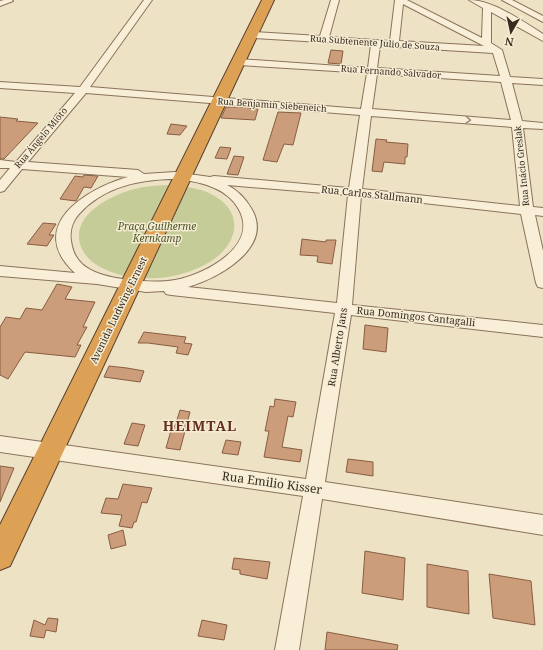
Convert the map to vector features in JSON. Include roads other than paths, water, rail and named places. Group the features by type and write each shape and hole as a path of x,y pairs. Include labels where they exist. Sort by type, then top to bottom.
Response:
{"highway":[{"name":"Avenida Ludwing Ernest","path":"0,556 49,452 138,286 174,176 222,98 268,0"}],"street":[{"name":"Rua Ángelo Mioto","path":"0,188 82,90 148,0"},
{"path":"324,39 335,0"},
{"path":"394,44 400,0 497,50"},
{"path":"473,0 541,35"},
{"path":"506,0 543,19"},
{"path":"0,4 4,1"},
{"path":"486,43 487,7"},
{"name":"Rua Subtenente Julio de Souza","path":"252,34 497,50"},
{"name":"Rua Alberto Jans","path":"287,650 344,308 355,192 368,109 376,43"},
{"name":"Rua Inácio Greslak","path":"497,50 517,119 527,211 543,283"},
{"name":"Rua Fernando Salvador","path":"239,62 543,82"},
{"name":"Rua Benjamin Siebeneich","path":"0,85 222,98 517,119 543,116"},
{"name":"Rua Benjamin Siebeneich","path":"517,119 543,126"},
{"path":"0,164 200,179 226,189 238,197 246,207 250,218 250,231 247,242 239,253 225,265 208,275 184,283 167,286 138,286 0,271"},
{"path":"102,281 81,270 71,260 65,251 63,239 67,222 79,206 97,193 107,188 131,180 174,176"},
{"name":"Rua Carlos Stallmann","path":"200,179 355,192 543,212"},
{"name":"Rua Domingos Cantagalli","path":"138,286 543,330"},
{"name":"Rua Emilio Kisser","path":"0,444 314,489 543,525"}],"district":[{"name":"HEIMTAL","path":"200,426"}],"park label":[{"name":"Praça Guilherme Kernkamp","path":"157,232"}]}
